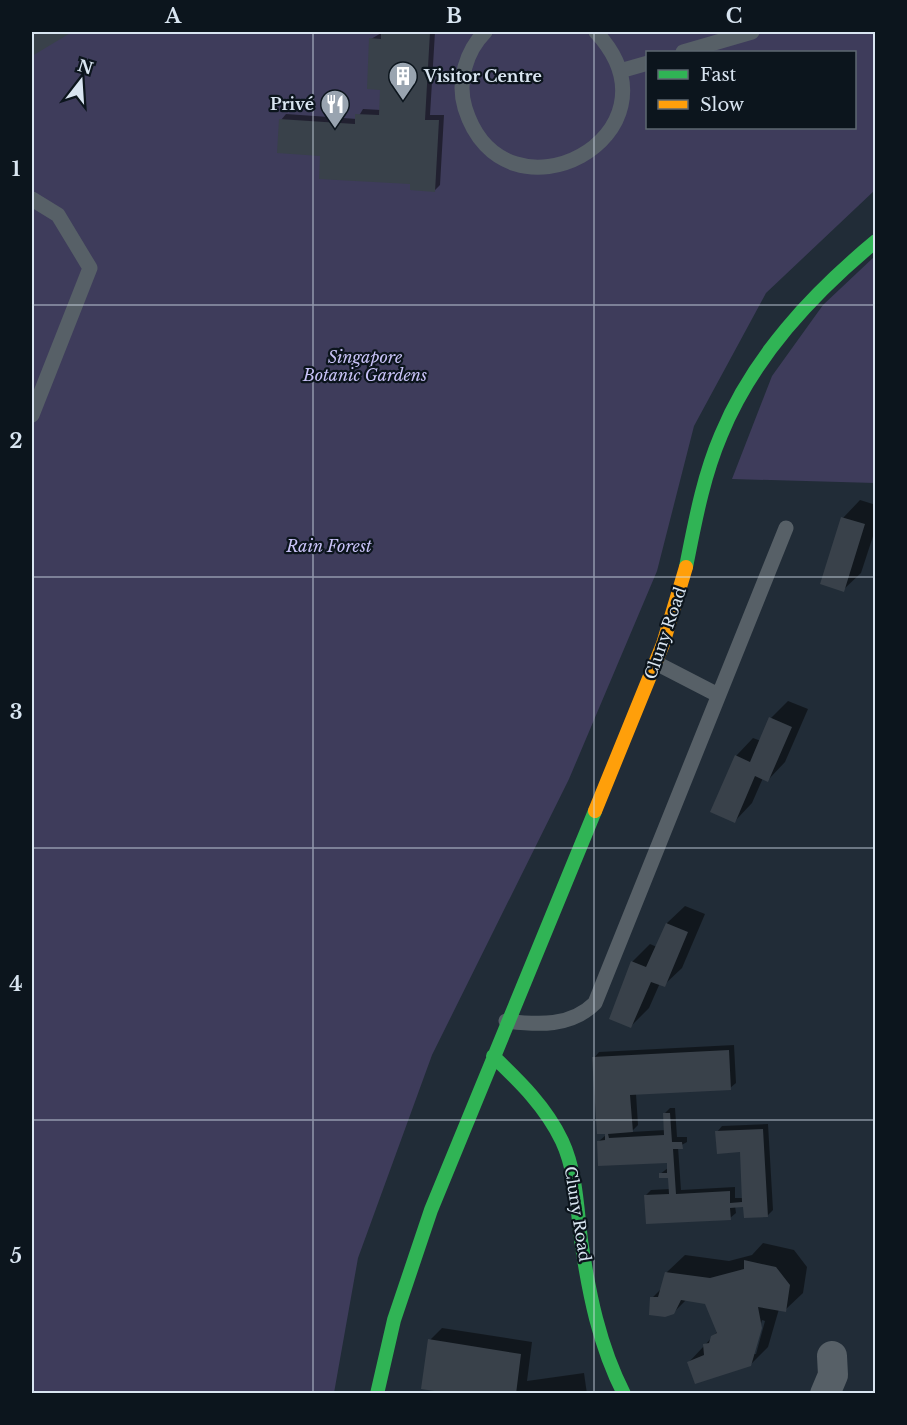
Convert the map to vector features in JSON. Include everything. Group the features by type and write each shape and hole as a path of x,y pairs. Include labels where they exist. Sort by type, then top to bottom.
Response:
{"street":[{"name":"Cluny Road","path":"377,1394 381,1370 412,1263 506,1021 656,663 684,579 700,496 713,453 730,414 769,350 818,294 876,241"},
{"name":"Cluny Road","path":"492,1056 531,1091 560,1133 569,1159 600,1342 612,1374 624,1394"},
{"path":"825,1394 832,1375 832,1356"}],"lane":[{"path":"485,32 470,51 462,75 462,99 470,124 480,138 508,160 541,168 575,161 590,152 604,139 617,116 622,89 620,72 609,46 596,32"},
{"path":"686,51 752,32"},
{"path":"620,72 646,64"},
{"path":"32,199 58,215 90,268 32,415"},
{"path":"506,1021 535,1024 564,1020 583,1016 595,1003 786,528"},
{"path":"656,663 718,694"}],"green space":[{"name":"Singapore Botanic Gardens","path":"32,32 875,32 875,190 766,293 694,426 657,571 569,779 432,1055 358,1258 334,1393 32,1393"},
{"path":"875,256 875,483 732,479 772,376 823,305"}],"building":[{"path":"32,32 72,32 32,56"},
{"name":"Visitor Centre","path":"381,32 430,32 425,120 439,120 435,192 410,190 410,184 319,179 320,156 277,153 279,119 355,124 355,114 379,115 380,90 367,89 369,38 381,39"},
{"path":"841,517 865,524 844,592 820,584"},
{"path":"769,717 792,727 768,782 755,776 735,823 710,812 735,755 750,762"},
{"path":"666,923 688,932 665,987 651,982 631,1028 609,1019 631,961 646,967"},
{"path":"729,1050 731,1090 630,1095 633,1132 608,1134 609,1138 664,1135 663,1113 670,1113 672,1142 682,1142 683,1149 673,1149 676,1194 730,1191 730,1203 742,1202 740,1152 717,1154 715,1131 763,1129 768,1217 744,1218 743,1207 730,1208 731,1220 646,1224 644,1195 669,1194 668,1178 659,1178 659,1173 667,1173 667,1163 598,1166 597,1141 605,1140 605,1134 597,1134 592,1057"},
{"path":"744,1260 776,1267 790,1285 786,1312 758,1307 762,1328 751,1366 695,1384 687,1362 704,1355 703,1344 709,1343 711,1336 717,1333 705,1304 681,1300 674,1314 665,1317 649,1315 650,1297 658,1297 665,1272 710,1278 744,1269"},
{"path":"428,1339 521,1354 516,1394 434,1394 434,1391 421,1389"}],"traffic: fast":[{"path":"686,567 709,467 734,406 767,353 786,329 829,283 876,241"},
{"path":"377,1394 394,1320 431,1210 595,811"},
{"path":"493,1056 540,1106 556,1129 567,1153 575,1189 592,1300 608,1357 624,1394"}],"traffic: slow":[{"path":"595,811 663,644 686,567"}],"place":[{"name":"Visitor Centre","path":"403,102"},
{"name":"Privé","path":"335,130"}],"park label":[{"name":"Rain Forest","path":"329,546"}]}
